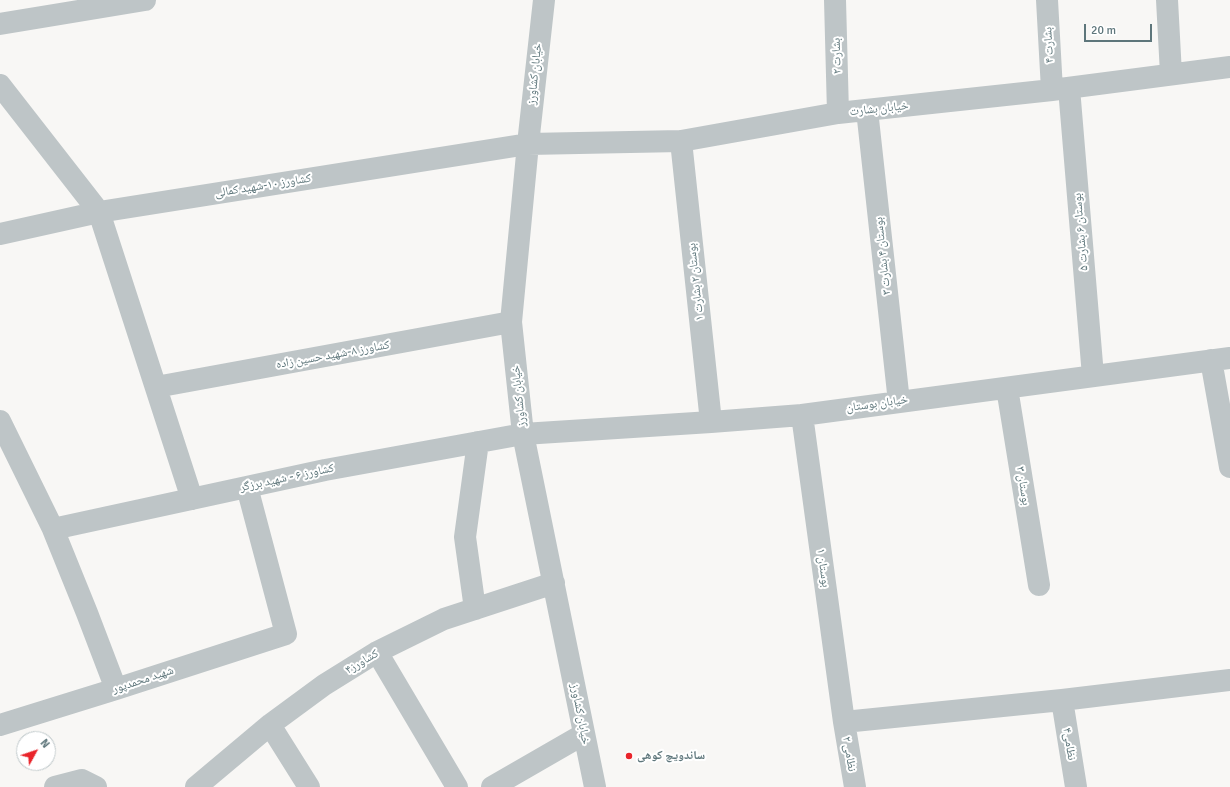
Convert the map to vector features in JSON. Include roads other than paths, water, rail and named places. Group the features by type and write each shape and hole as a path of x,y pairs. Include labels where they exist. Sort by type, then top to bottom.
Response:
{"street":[{"path":"0,24 145,0"},
{"name":"خیابان کشاورز","path":"544,0 528,144 511,322 523,434 595,787"},
{"name":"بشارت ۲","path":"835,0 838,113"},
{"name":"بشارت ۴","path":"1047,0 1060,89"},
{"path":"1167,0 1171,74"},
{"name":"خیابان بشارت","path":"528,144 681,141 838,113 1060,89 1230,66"},
{"path":"0,85 99,212 192,499"},
{"name":"بوستان ۶ بشارت ۵","path":"1060,89 1093,376"},
{"name":"بوستان ۴ بشارت ۳","path":"868,110 899,402"},
{"name":"بوستان ۲ بشارت ۱","path":"681,141 711,422"},
{"name":"کشاورز ۱۰-شهید کمالی","path":"0,234 99,212 528,144"},
{"name":"کشاورز ۸-شهید حسین زاده","path":"156,387 511,322"},
{"path":"1220,359 1230,467"},
{"name":"خیابان بوستان","path":"523,434 802,415 1220,359"},
{"name":"بوستان ۳","path":"1007,388 1040,585"},
{"name":"بوستان ۱","path":"802,415 844,722"},
{"path":"0,421 53,529 116,689"},
{"name":"کشاورز ۶ - شهید برزگر","path":"53,529 325,470 523,434"},
{"path":"475,609 465,537 478,442"},
{"name":"شهید محمدپور","path":"0,725 286,634 248,487"},
{"name":"کشاورز۴","path":"196,787 270,726 324,685 377,652 444,619 554,583"},
{"path":"377,652 457,787"},
{"path":"844,722 1062,700 1230,680"},
{"name":"نظامی۴","path":"1062,700 1076,787"},
{"name":"نظامی ۲","path":"844,722 855,787"},
{"path":"270,726 309,787"},
{"path":"492,787 584,734"},
{"path":"55,787 82,780 96,787"}],"place":[{"name":"ساندویچ کوهی","path":"629,756"}]}
